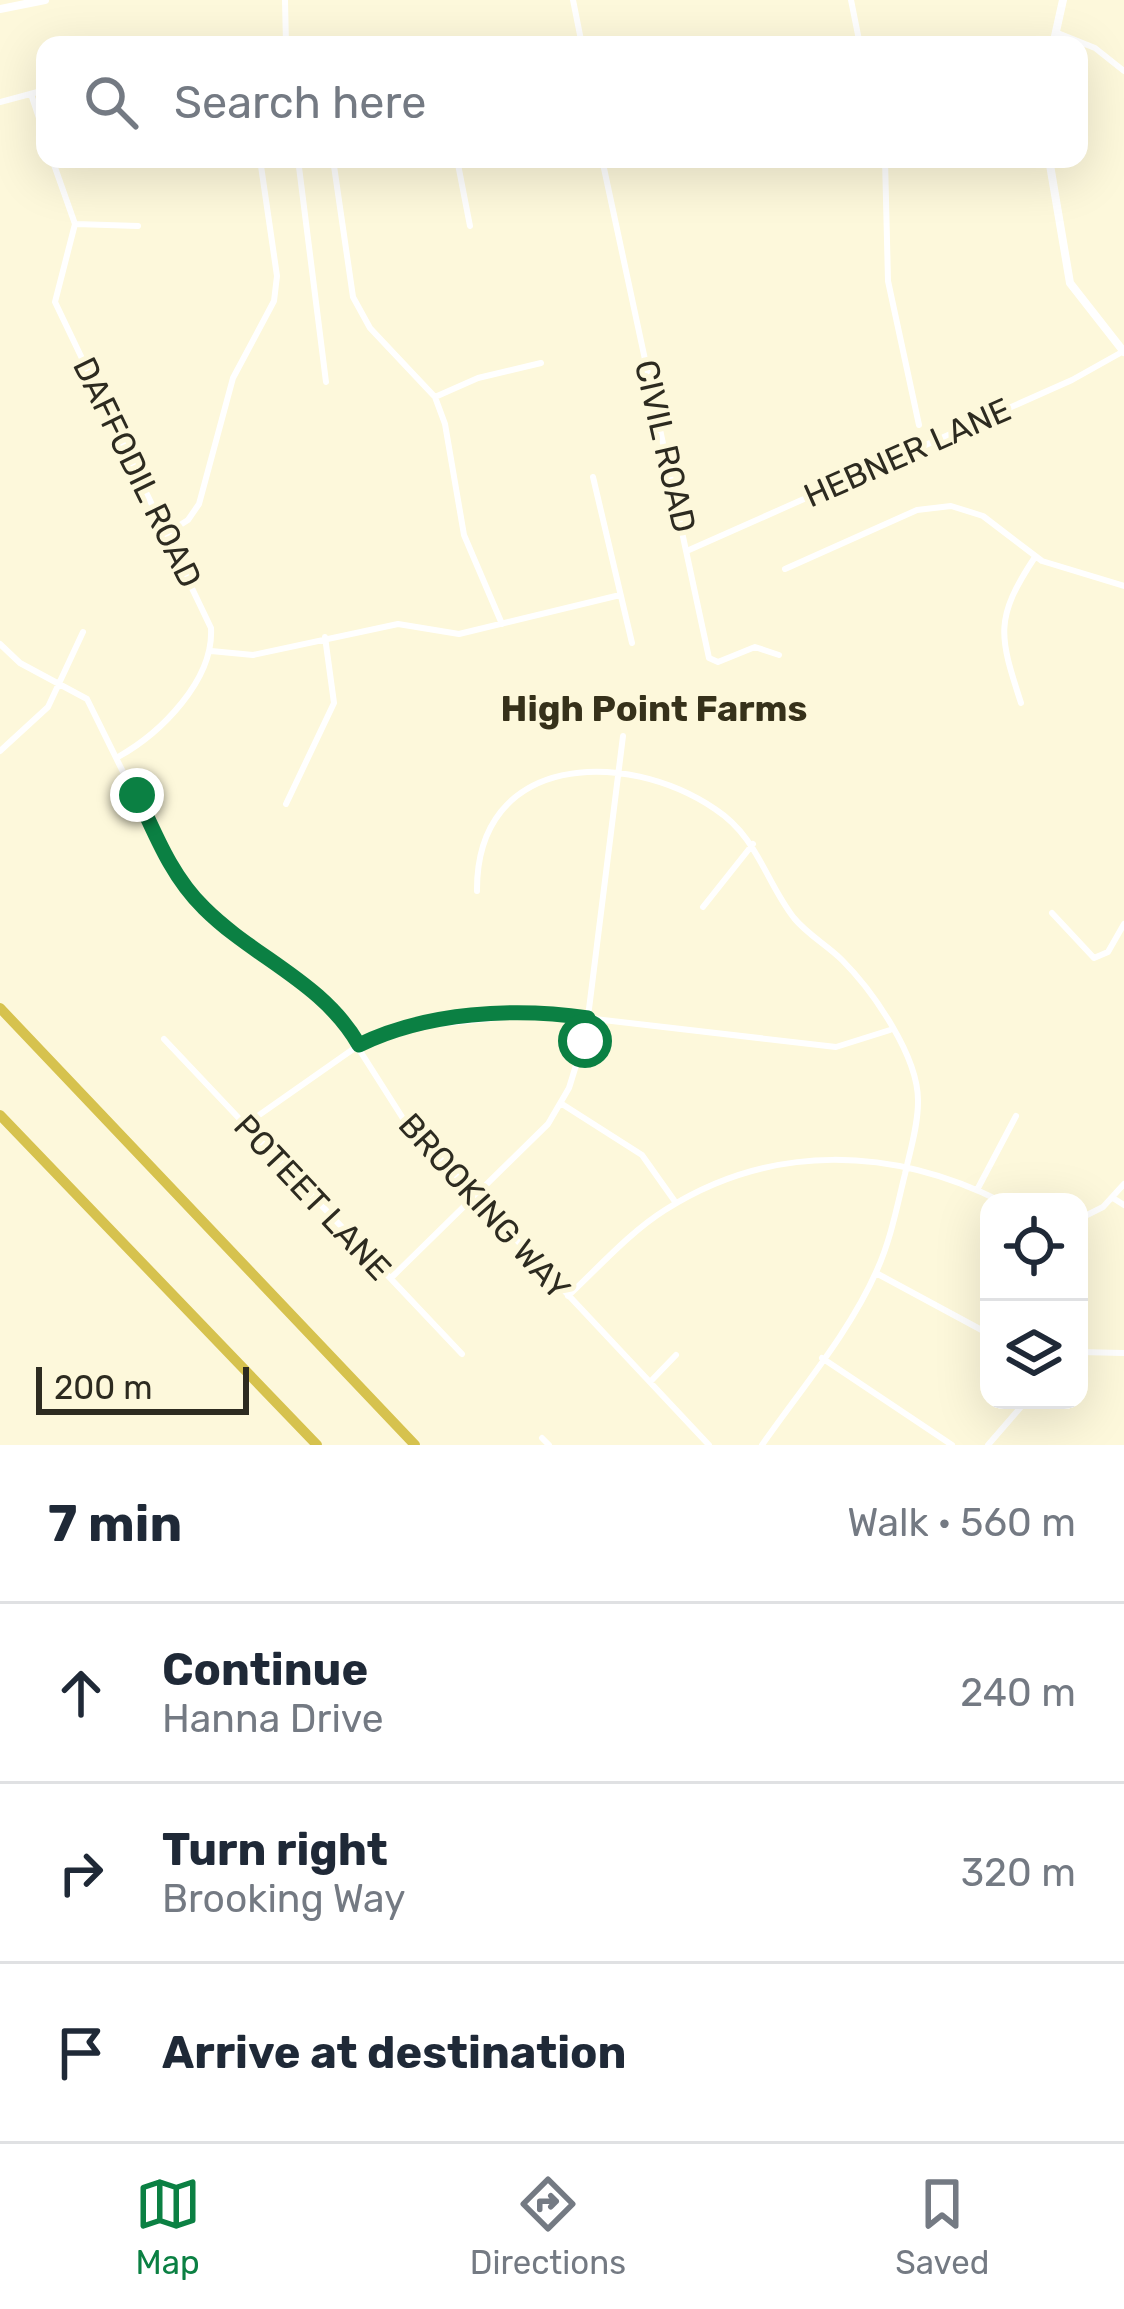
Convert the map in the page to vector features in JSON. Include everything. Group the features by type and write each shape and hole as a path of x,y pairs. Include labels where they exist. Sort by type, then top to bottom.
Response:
{"highway":[{"path":"0,1008 415,1445"},
{"path":"0,1115 317,1445"}],"main road":[{"path":"5,6 45,0"},
{"path":"1054,36 1063,0"},
{"path":"1051,168 1070,283 1124,352"}],"street":[{"path":"285,0 286,36"},
{"path":"573,0 580,36"},
{"path":"851,0 858,36"},
{"path":"1055,32 1065,36"},
{"path":"1088,45 1124,71"},
{"path":"0,102 36,93"},
{"path":"31,94 36,109"},
{"path":"55,168 76,224 138,226"},
{"path":"168,532 188,520 199,504 232,378 274,301 277,276 261,168"},
{"path":"299,168 326,382"},
{"path":"334,168 353,297 370,328 435,397 445,424 464,535 502,623"},
{"path":"459,168 470,226"},
{"name":"CIVIL ROAD","path":"604,168 709,658 718,662 755,646 779,655"},
{"path":"885,168 888,281 919,425"},
{"name":"DAFFODIL ROAD","path":"76,224 55,302 209,616 211,651"},
{"name":"HEBNER LANE","path":"689,550 1072,380 1124,352"},
{"path":"435,397 478,378 542,363"},
{"path":"592,478 632,643"},
{"path":"785,569 917,510 940,506 983,516 1035,557 1124,586"},
{"path":"1021,703 1001,625 1006,603 1035,557"},
{"path":"118,757 153,734 178,706 211,651 253,655 398,624 459,634 620,595"},
{"path":"0,751 39,718 62,681 83,632"},
{"path":"286,804 334,704 325,637"},
{"name":"BROOKING WAY","path":"0,644 30,669 62,681 87,699 164,853 197,901 321,997 359,1045 404,1120 710,1445"},
{"path":"391,1279 562,1104 588,1018 622,736"},
{"path":"477,891 484,844 514,798 570,771 617,773 694,796 732,822 753,844 793,916 849,968 909,1062 918,1092 907,1165 876,1273 762,1445"},
{"path":"703,907 753,844"},
{"path":"1052,913 1094,958 1108,952 1124,924"},
{"path":"245,1125 359,1045 409,1027 500,1014 588,1018 836,1047 890,1030"},
{"name":"POTEET LANE","path":"164,1040 462,1354"},
{"path":"562,1104 642,1154 676,1203"},
{"path":"977,1190 1016,1116"},
{"path":"568,1296 676,1203 736,1175 781,1163 848,1158 907,1165 983,1193"},
{"path":"1088,1213 1113,1198 1124,1184"},
{"path":"1113,1198 1124,1205"},
{"path":"876,1273 980,1329"},
{"path":"1088,1352 1124,1353"},
{"path":"650,1382 676,1355"},
{"path":"822,1358 952,1445"},
{"path":"988,1445 1019,1409"}],"district":[{"name":"High Point Farms","path":"654,708"}],"route":[{"path":"137,795 164,853 197,901 321,997 359,1045 409,1027 521,1012 588,1018 585,1041"}]}
